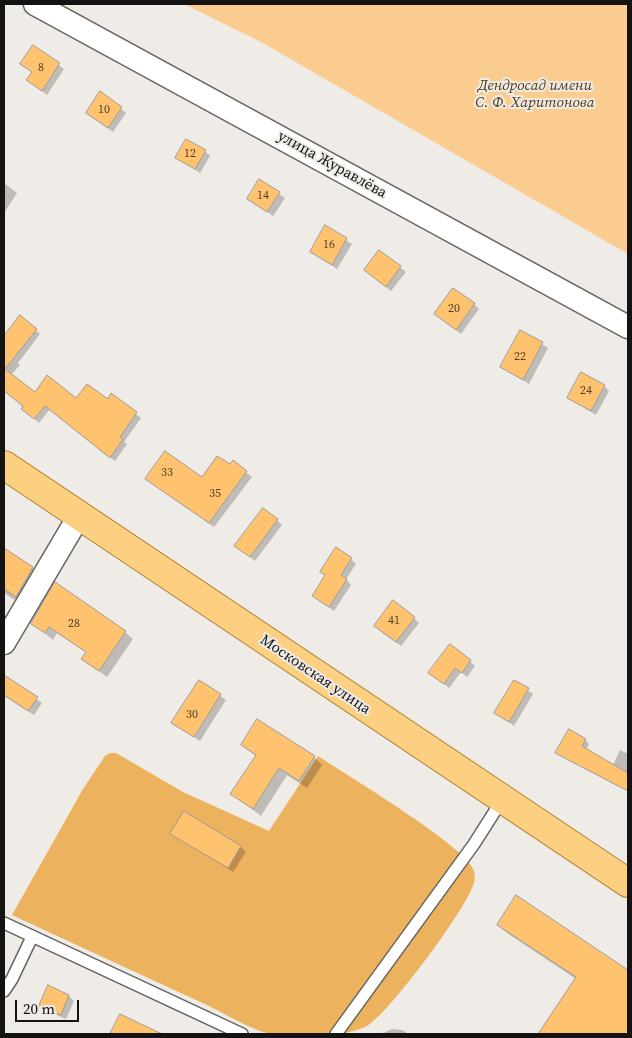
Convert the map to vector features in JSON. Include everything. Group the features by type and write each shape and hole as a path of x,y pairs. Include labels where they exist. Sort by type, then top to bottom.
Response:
{"main road":[{"name":"Московская улица","path":"4,465 628,883"}],"street":[{"name":"улица Журавлёва","path":"36,4 628,326"},
{"path":"4,643 79,516"}],"lane":[{"path":"336,1034 474,844 502,800"},
{"path":"4,923 242,1034"},
{"path":"4,991 12,979 32,937"}],"green space":[{"name":"Дендросад имени С. Ф. Харитонова","path":"184,4 628,4 628,254 261,42"}],"shaded area":[{"path":"110,753 116,753 183,792 269,831 318,756 403,811 449,844 465,858 473,869 475,876 473,885 455,919 424,962 392,1002 367,1026 347,1033 321,1036 266,1033 12,915 83,789 105,756"}],"building":[{"path":"33,45 60,63 42,91 26,80 32,72 20,64"},
{"path":"100,91 122,107 108,128 86,113"},
{"path":"186,139 206,150 195,169 175,158"},
{"path":"259,179 280,192 267,212 247,199"},
{"path":"325,225 347,238 332,265 310,252"},
{"path":"379,250 401,266 386,287 364,270"},
{"path":"453,288 475,303 456,330 434,314"},
{"path":"20,315 37,329 5,369 35,392 47,375 76,398 87,384 108,399 111,393 137,412 120,437 123,439 110,458 45,406 34,419 21,409 23,406 4,391 4,336"},
{"path":"520,330 543,342 523,380 500,367"},
{"path":"581,372 605,385 591,411 567,398"},
{"path":"165,451 202,477 217,456 230,464 233,460 247,471 209,523 145,479"},
{"path":"263,508 278,519 250,557 234,546"},
{"path":"336,547 352,558 341,575 347,579 329,607 312,596 325,575 320,572"},
{"path":"4,548 33,567 16,597 4,589"},
{"path":"55,582 126,631 99,671 81,659 86,652 49,627 45,633 31,624"},
{"path":"393,600 415,617 396,642 374,626"},
{"path":"450,644 471,660 462,673 455,668 444,684 428,673"},
{"path":"4,675 38,697 28,711 4,695"},
{"path":"199,680 221,694 194,737 171,723"},
{"path":"514,680 529,688 509,722 494,713"},
{"path":"257,719 315,756 299,781 279,768 253,809 230,794 256,755 241,745"},
{"path":"569,729 586,739 582,746 628,773 628,791 555,753"},
{"path":"184,811 241,846 228,868 170,834"},
{"path":"516,895 628,970 628,1034 538,1034 576,977 497,925"},
{"path":"48,985 69,995 61,1015 39,1006"},
{"path":"120,1014 162,1034 110,1034"}]}
